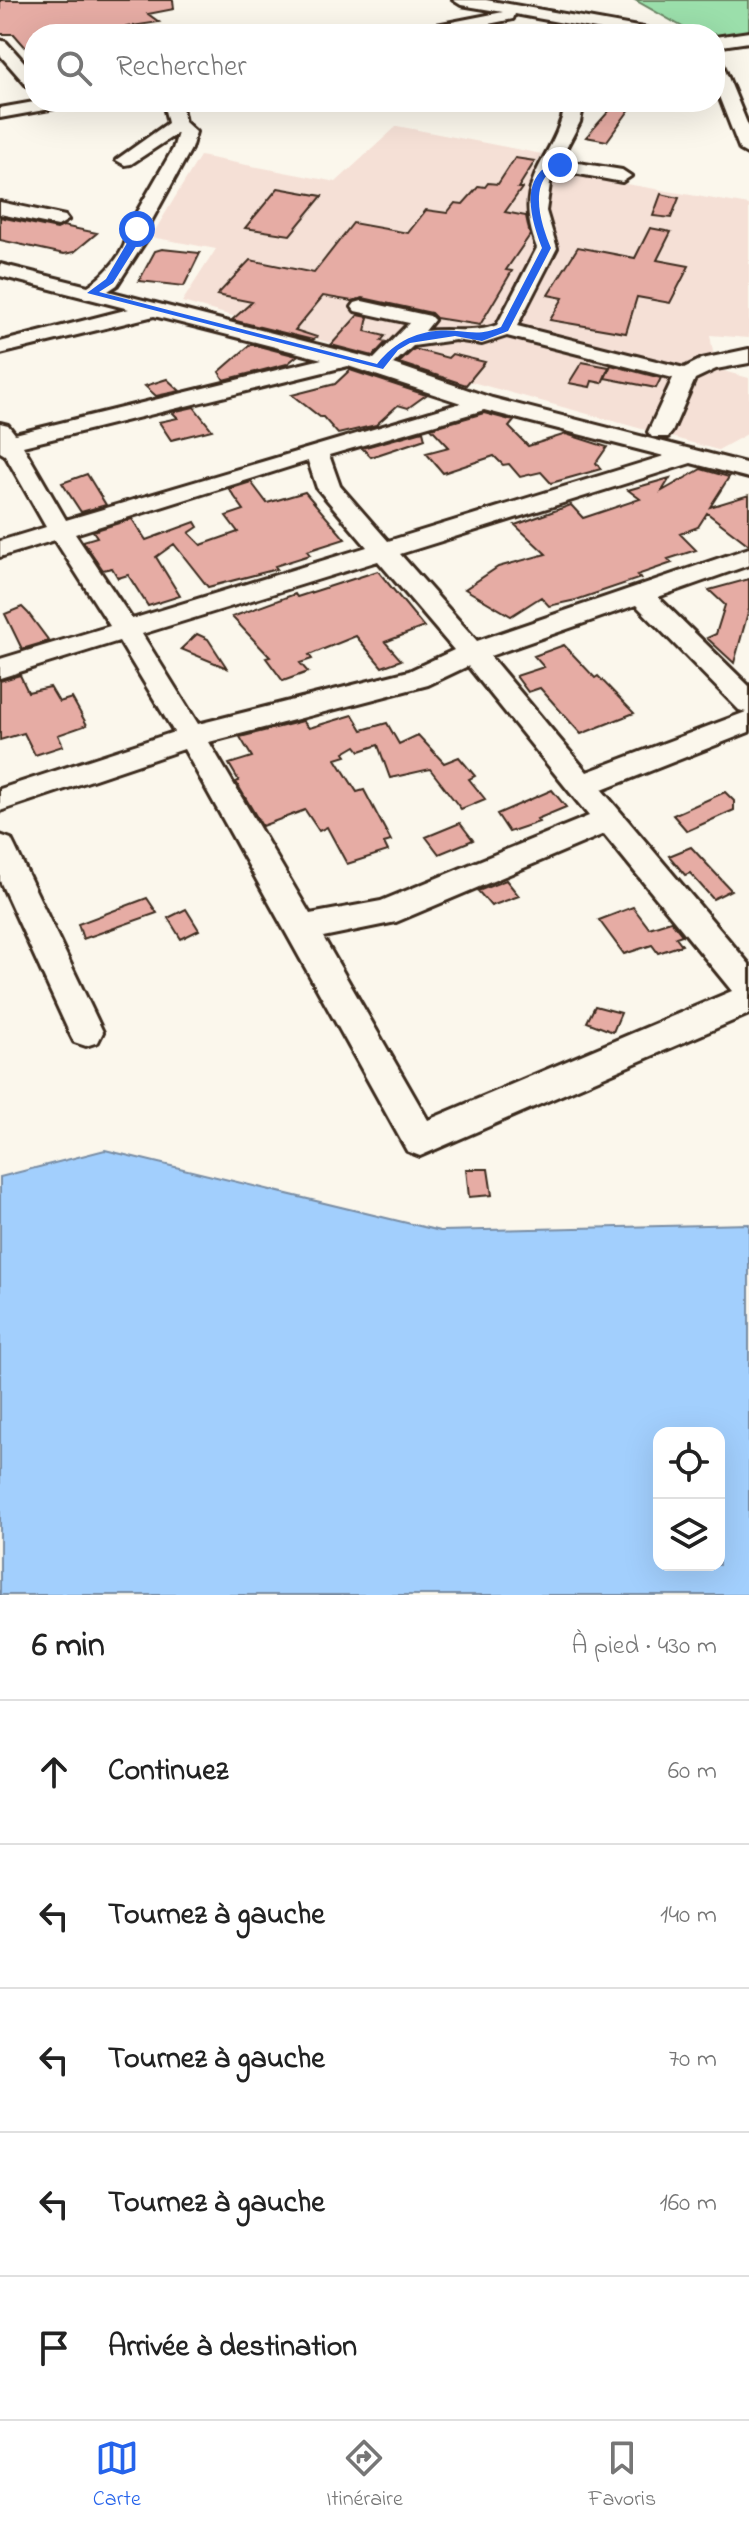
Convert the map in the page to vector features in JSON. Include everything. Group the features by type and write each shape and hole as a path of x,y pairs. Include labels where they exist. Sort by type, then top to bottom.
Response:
{"street":[{"path":"461,0 561,24"},
{"path":"468,24 525,13 563,0"},
{"path":"725,41 749,37"},
{"path":"0,45 24,72"},
{"path":"725,89 747,142"},
{"path":"0,113 24,109"},
{"path":"91,293 110,281 138,237 137,229 182,149 187,132 177,124 174,112"},
{"path":"505,329 547,248 536,221 537,189 571,122 573,112"},
{"path":"125,160 152,145 177,124"},
{"path":"543,174 560,165 622,176"},
{"path":"0,208 58,220"},
{"path":"2,272 379,367 484,403 749,471"},
{"path":"362,307 423,320 379,367"},
{"path":"0,348 154,309"},
{"path":"407,340 455,334 482,338 505,329 686,375 710,364 749,356"},
{"path":"347,359 3,439 128,628 193,736 420,1140 749,999"},
{"path":"660,432 686,375"},
{"path":"0,549 316,451 484,403"},
{"path":"316,451 329,488 472,653 749,988"},
{"path":"0,669 690,455"},
{"path":"0,800 193,736 418,678 472,653 749,556"},
{"path":"642,596 749,703"},
{"path":"582,786 749,721"},
{"path":"301,928 385,913 611,819"},
{"path":"0,847 86,1032"}],"shaded area":[{"path":"397,126 542,154 533,168 749,205 749,338 710,335 716,369 749,378 749,433 718,450 182,302 216,249 151,237 200,156 336,182"}],"green space":[{"path":"635,0 749,0 749,33 725,37 725,24 677,24"}],"water":[{"path":"105,1150 440,1231 749,1224 749,1595 0,1595 0,1177"}],"building":[{"path":"0,0 173,0 174,9 148,14 159,22 24,24 24,46 14,34 0,34"},
{"path":"608,112 628,112 607,141 586,137"},
{"path":"515,158 535,161 518,188 522,188 505,212 526,216 530,235 506,270 512,271 480,325 436,318 431,313 363,298 352,301 323,296 295,330 317,337 313,340 232,320 252,302 217,295 250,260 314,273 353,223 408,233 426,210 447,213 455,203 463,204 479,186 498,184"},
{"path":"278,188 322,196 290,235 245,228"},
{"path":"661,194 679,198 671,218 653,216"},
{"path":"0,217 57,229 63,226 97,233 74,252 64,254 0,240"},
{"path":"650,228 671,232 657,260 689,266 670,303 637,297 626,333 550,320 563,298 548,295 578,247 635,258"},
{"path":"155,251 200,253 184,286 139,281"},
{"path":"358,315 368,317 365,331 385,336 381,341 386,342 373,356 331,345"},
{"path":"251,344 297,356 287,364 224,380 219,372"},
{"path":"414,349 448,358 452,354 485,362 466,385 399,363"},
{"path":"582,362 609,367 602,383 592,381 590,387 569,383"},
{"path":"611,365 661,378 656,388 605,378"},
{"path":"350,370 426,395 408,408 398,405 376,425 338,434 323,417 292,395 335,384"},
{"path":"167,379 180,391 156,396 145,386"},
{"path":"194,407 212,430 171,440 159,422 178,418 172,412"},
{"path":"484,413 514,421 509,427 528,446 566,434 607,447 596,463 601,469 551,483 541,472 520,477 509,464 503,465 494,456 443,473 426,453 449,447 431,428"},
{"path":"423,431 425,439 371,457 362,448"},
{"path":"701,469 729,477 710,507 749,495 749,545 707,513 698,527 680,534 696,550 668,559 672,563 637,575 641,578 576,600 549,606 541,597 511,616 465,589 498,567 546,554 515,525 571,505 583,518 640,499 628,490 670,478 662,491"},
{"path":"87,474 106,505 81,512 62,483"},
{"path":"251,482 267,503 305,492 345,539 307,551 310,555 275,566 277,569 208,587 174,544 156,557 180,596 148,606 128,575 118,578 112,568 103,570 83,541 97,537 93,531 132,519 146,540 195,522 198,527 189,533 201,545 238,532 226,516 244,510 229,489"},
{"path":"378,571 424,627 385,642 401,660 382,667 356,636 309,655 312,659 300,663 308,672 283,681 266,658 270,657 232,617 295,594 297,597"},
{"path":"749,579 749,609 734,663 707,638 716,634 725,605 709,590"},
{"path":"22,607 49,641 22,649 5,614"},
{"path":"197,634 208,639 227,668 181,649"},
{"path":"564,645 634,713 581,734 540,688 528,692 516,676 544,667 534,656"},
{"path":"20,675 28,692 50,687 59,702 72,698 87,725 58,735 63,746 35,755 24,733 0,740 0,681"},
{"path":"353,715 362,730 387,723 399,744 418,735 444,763 459,757 475,776 469,779 485,799 461,809 430,769 390,778 378,745 360,751 356,746 344,753 346,756 336,759 357,792 364,790 391,841 384,843 388,851 347,864 327,827 319,831 305,810 262,826 229,764 252,757 240,737 303,721 309,728"},
{"path":"552,790 566,807 537,819 539,822 509,832 497,814"},
{"path":"725,792 734,801 734,810 687,831 673,815"},
{"path":"460,823 473,840 439,854 426,837"},
{"path":"691,847 731,890 713,899 690,873 685,875 669,856"},
{"path":"506,880 519,896 491,906 478,891"},
{"path":"147,898 157,913 83,939 78,924"},
{"path":"633,907 649,928 671,921 682,935 676,937 682,945 658,953 652,945 624,954 599,920"},
{"path":"186,909 199,930 181,939 168,918"},
{"path":"595,1006 621,1013 613,1032 587,1022"},
{"path":"466,1169 488,1169 492,1195 469,1197"}],"route":[{"path":"137,229 138,237 110,281 91,293 379,367 395,348 407,340 455,334 482,338 505,329 547,248 536,221 537,189 543,174 560,165"}]}
